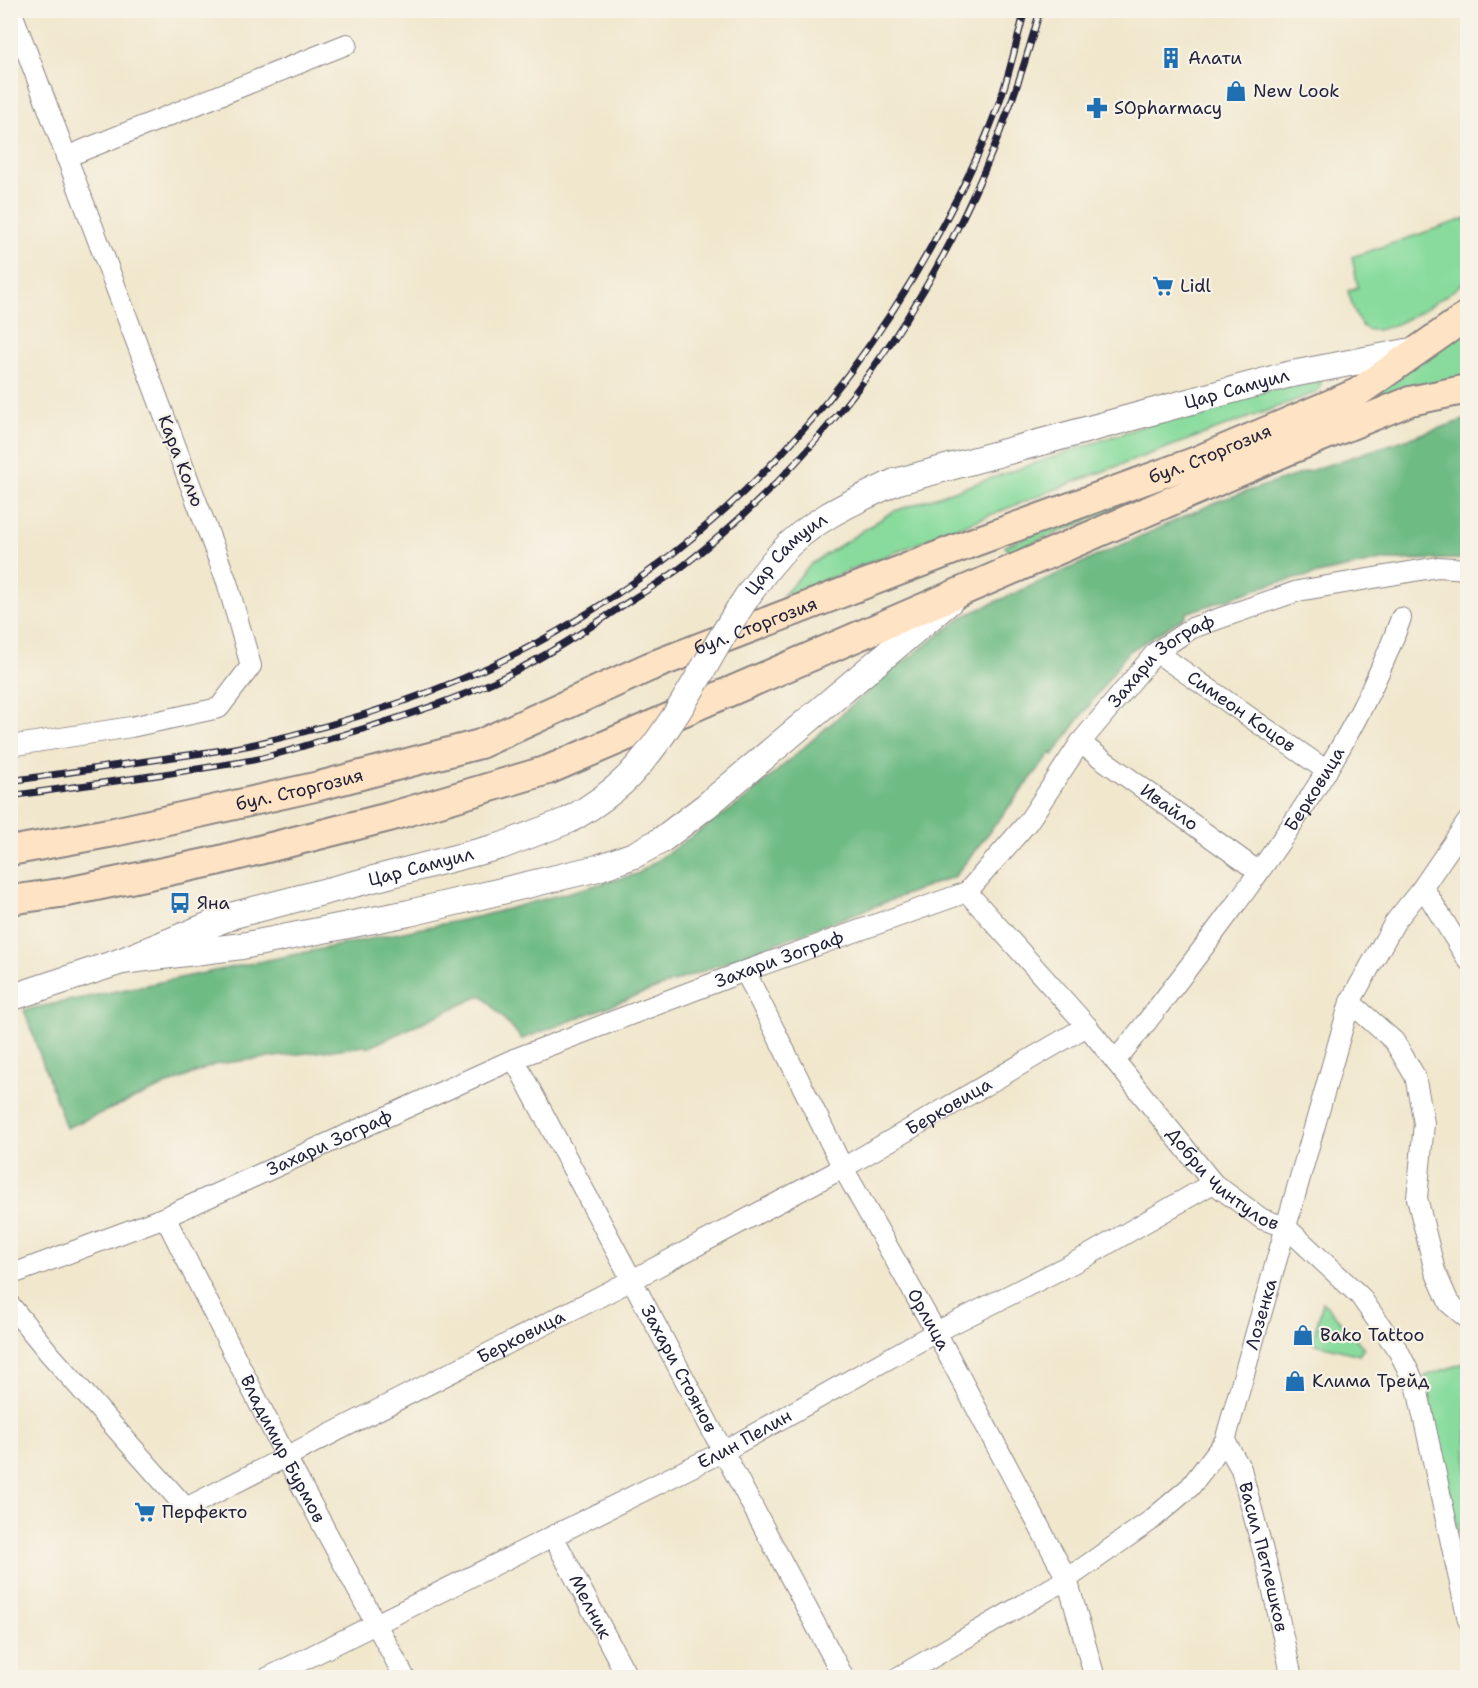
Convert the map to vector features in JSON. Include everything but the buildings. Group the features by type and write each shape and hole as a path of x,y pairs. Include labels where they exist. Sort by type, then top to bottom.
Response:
{"main road":[{"name":"бул. Сторгозия","path":"10,851 114,832 296,791 480,744 649,667 963,546 1194,462 1357,393 1467,315"},
{"name":"бул. Сторгозия","path":"10,900 67,892 216,861 389,817 548,770 965,589 1410,401 1467,388"}],"street":[{"name":"Кара Колю","path":"10,746 131,727 219,708 251,666 227,582 11,10"},
{"path":"66,157 347,44"},
{"name":"Цар Самуил","path":"10,998 122,961 234,915 501,846 569,820 610,793 647,754 665,730 745,601 780,553 825,518 895,482 1287,375 1420,349"},
{"name":"Захари Зограф","path":"10,1275 165,1217 514,1059 745,971 967,892 1028,822 1080,743 1156,652 1192,628 1298,591 1438,567 1467,569"},
{"name":"Цар Самуил","path":"122,961 242,946 408,913 597,868 634,855 660,841 699,811 965,589"},
{"name":"Берковица","path":"1116,1060 1166,999 1259,872 1327,771 1383,669 1401,618"},
{"name":"Симеон Коцов","path":"1156,652 1327,771"},
{"name":"Ивайло","path":"1080,743 1259,872"},
{"name":"Лозенка","path":"897,1677 1067,1579 1150,1521 1190,1487 1225,1441 1350,1002 1395,922 1423,887 1467,821"},
{"path":"1423,887 1467,960"},
{"name":"Добри Чинтулов","path":"967,892 1116,1060 1213,1183 1262,1219 1286,1227 1360,1296 1399,1352 1417,1388 1467,1620"},
{"name":"Орлица","path":"745,971 843,1168 936,1332 1067,1579 1095,1677"},
{"path":"1350,1002 1394,1041 1415,1076 1424,1123 1417,1198 1435,1271 1449,1303 1467,1319"},
{"name":"Берковица","path":"10,1305 49,1353 186,1508 632,1281 843,1168 1087,1026"},
{"name":"Захари Стоянов","path":"514,1059 844,1677"},
{"name":"Елин Пелин","path":"267,1677 724,1451 936,1332 1087,1256 1213,1183"},
{"name":"Владимир Бурмов","path":"165,1217 286,1457 377,1621 405,1677"},
{"name":"Васил Петлешков","path":"1225,1441 1241,1469 1270,1577 1292,1677"},
{"name":"Мелник","path":"553,1536 628,1677"}],"green space":[{"path":"1467,218 1467,280 1433,304 1401,322 1374,330 1365,328 1354,311 1348,291 1358,287 1352,257"},
{"path":"1467,328 1467,381 1316,429 1009,552 1005,546 1220,459"},
{"path":"1315,376 1321,382 1318,392 1074,482 782,597 811,564 892,512 1141,427"},
{"path":"1467,419 1467,559 1381,560 1272,584 1186,613 1186,616 1128,652 1053,755 1051,753 955,876 522,1039 482,995 367,1048 365,1046 216,1064 66,1128 24,1010 481,916 637,874 743,801 885,676 964,616 1221,500"},
{"path":"1323,1302 1364,1348 1359,1355 1312,1343"},
{"path":"1467,1362 1467,1572 1425,1376"}],"railway":[{"path":"10,781 245,746 333,724 411,699 486,668 558,631 618,594 674,552 727,508 776,460 864,353 903,295 964,184 995,115 1025,10"},
{"path":"10,796 253,760 410,714 487,685 545,655 683,566 748,511 807,450 860,386 907,317 949,245 985,169 1015,91 1040,10"}],"place":[{"name":"Алати","path":"1171,58"},
{"name":"New Look","path":"1236,91"},
{"name":"SOpharmacy","path":"1097,108"},
{"name":"Lidl","path":"1163,286"},
{"name":"Яна","path":"180,903"},
{"name":"Bako Tattoo","path":"1303,1335"},
{"name":"Клима Трейд","path":"1295,1381"},
{"name":"Перфекто","path":"145,1512"}]}
